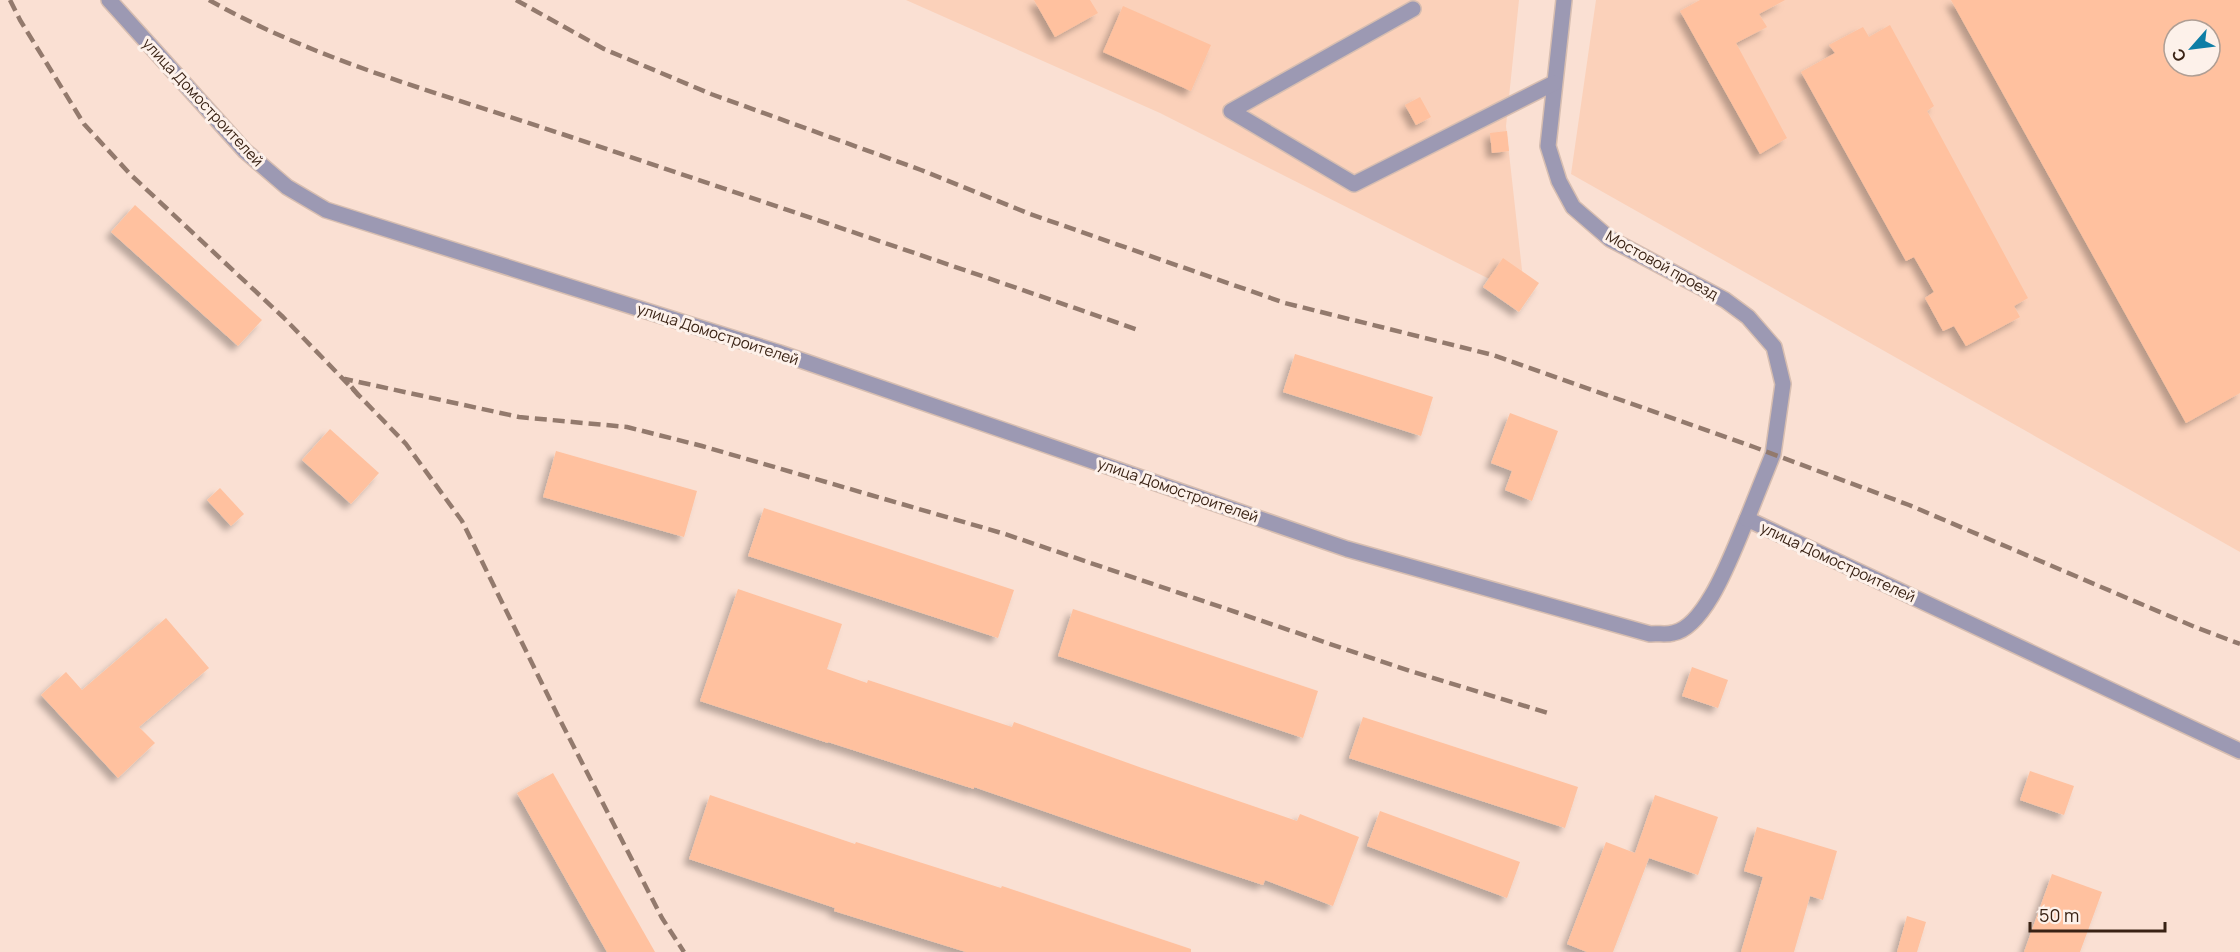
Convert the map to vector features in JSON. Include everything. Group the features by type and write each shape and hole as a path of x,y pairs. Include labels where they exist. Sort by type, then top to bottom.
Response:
{"street":[{"name":"улица Домостроителей","path":"109,0 245,151 287,187 326,210 780,353 1347,549 1650,634 1675,633 1692,623 1708,604 1748,519 2240,751"},
{"name":"Мостовой проезд","path":"1564,0 1548,146 1559,181 1573,207 1610,239 1725,300 1748,317 1774,347 1783,384 1775,442 1773,454 1748,519"},
{"path":"1413,9 1230,111 1354,184 1554,83"}],"shaded area":[{"path":"906,0 1519,0 1506,126 1525,297 1160,113"},
{"path":"1596,0 2240,0 2240,552 1571,174"}],"building":[{"path":"1034,0 1090,0 1098,13 1055,37"},
{"path":"1700,0 1785,0 1759,14 1767,27 1736,43 1787,138 1760,154 1680,11"},
{"path":"1951,0 2240,0 2240,393 2186,423"},
{"path":"1123,6 1211,45 1191,91 1103,52"},
{"path":"1890,25 1934,106 1927,111 2028,298 2014,306 2020,317 1966,346 1954,326 1943,331 1925,298 1934,292 1914,257 1906,261 1801,72 1835,53 1829,45 1863,27 1869,37"},
{"path":"1420,97 1431,117 1416,125 1405,105"},
{"path":"1507,131 1509,151 1492,153 1490,133"},
{"path":"135,205 262,320 238,346 111,232"},
{"path":"1503,258 1539,283 1519,312 1483,287"},
{"path":"1295,354 1433,397 1421,436 1283,392"},
{"path":"1510,413 1558,431 1532,501 1505,490 1512,471 1491,463"},
{"path":"330,429 379,473 351,504 302,460"},
{"path":"556,451 697,491 684,537 543,497"},
{"path":"220,488 244,514 231,526 207,500"},
{"path":"764,508 1014,590 998,638 748,556"},
{"path":"738,589 842,624 827,669 1012,727 1014,722 1297,821 1300,814 1359,837 1333,906 1265,880 1263,885 974,787 974,789 700,701"},
{"path":"1073,609 1318,691 1303,738 1058,656"},
{"path":"166,618 209,668 139,727 155,743 118,778 41,695 66,672 82,690"},
{"path":"1692,667 1728,680 1718,708 1682,696"},
{"path":"1363,717 1578,787 1565,828 1349,758"},
{"path":"2030,771 2074,786 2064,815 2020,800"},
{"path":"553,773 655,952 607,952 517,793"},
{"path":"710,795 855,844 856,842 1001,888 1002,886 1191,949 1191,952 966,952 834,911 835,908 689,859"},
{"path":"1655,795 1718,817 1698,875 1649,858 1613,952 1587,952 1567,944 1606,842 1635,853"},
{"path":"1380,811 1520,862 1507,898 1367,846"},
{"path":"1757,827 1837,851 1823,900 1810,896 1794,952 1741,952 1763,877 1744,871"},
{"path":"2052,874 2102,892 2080,952 2024,952"},
{"path":"1907,916 1926,922 1917,952 1897,952"}],"railway":[{"path":"10,0 84,124 131,175 283,317 406,444 462,521 559,718 662,918 684,952"},
{"path":"209,0 294,41 382,75 1141,331"},
{"path":"516,0 604,49 711,94 921,170 1030,214 1285,303 1493,355 1754,447 1909,505 2240,644"},
{"path":"359,396 345,379 519,417 627,427 702,446 1005,534 1410,671 1548,713"}]}
